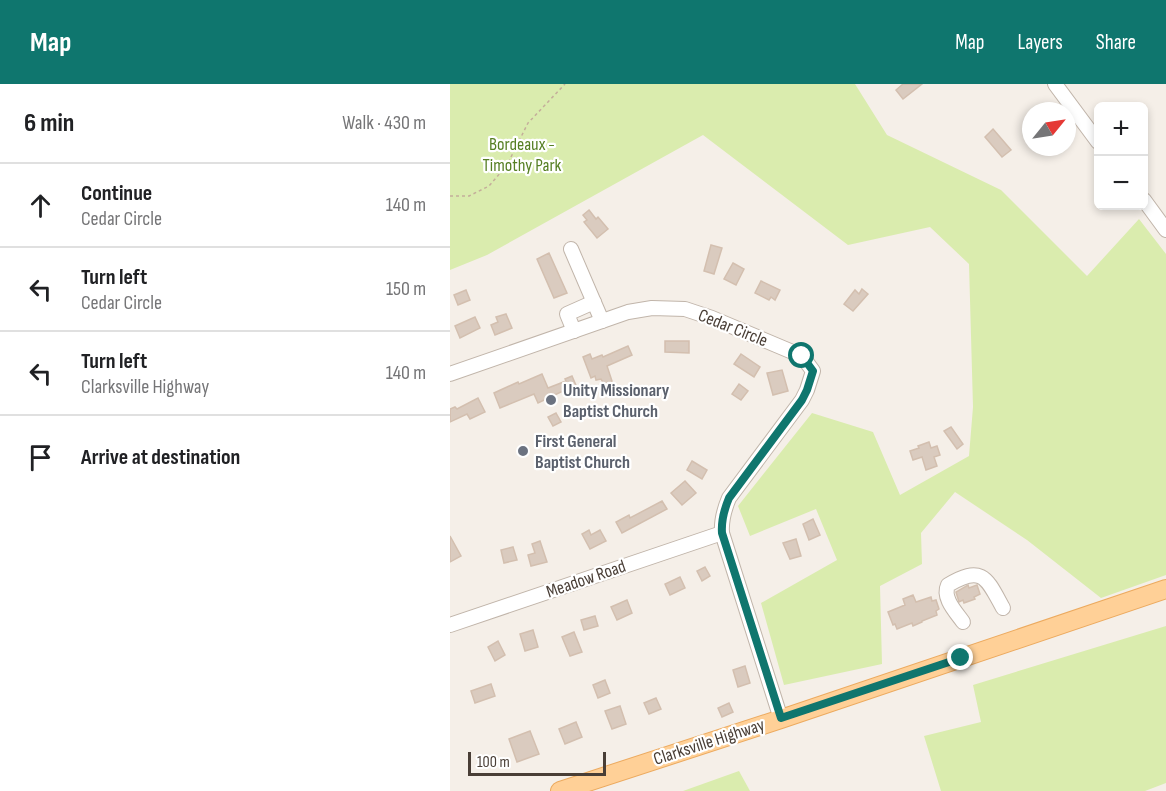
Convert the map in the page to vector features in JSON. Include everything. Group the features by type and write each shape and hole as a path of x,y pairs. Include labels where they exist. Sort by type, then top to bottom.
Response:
{"main road":[{"name":"Clarksville Highway","path":"560,791 1166,589"}],"street":[{"path":"1055,84 1094,136"},
{"path":"1148,207 1166,230"},
{"path":"571,249 602,321"},
{"path":"574,331 567,314 594,302"},
{"name":"Cedar Circle","path":"450,374 628,312 652,308 685,309 802,356 813,371 807,390 802,400 729,498 722,516 722,533 781,718"},
{"name":"Meadow Road","path":"450,625 722,533"},
{"path":"963,622 947,598 946,590 948,585 961,579 979,575 984,578 1003,608"}],"path":[{"path":"450,196 469,196 489,186 507,165 528,123 565,84"}],"green space":[{"name":"Bordeaux - Timothy Park","path":"450,84 855,84 887,135 1001,190 1087,276 1139,219 1166,254 1166,575 1101,598 1027,540 955,492 921,533 922,564 880,586 882,664 784,685 761,603 837,560 816,509 750,536 738,506 812,413 873,432 900,495 969,456 973,407 969,264 930,227 848,245 703,135 487,255 450,270"},
{"path":"1166,626 1166,783 1145,791 941,791 924,736 981,722 973,685"},
{"path":"739,771 750,791 683,791"}],"building":[{"path":"903,84 922,84 903,99 896,90"},
{"path":"993,129 1011,150 1002,157 985,137"},
{"path":"589,210 608,229 597,238 584,222 587,220 583,215"},
{"path":"711,245 722,248 714,274 704,271"},
{"path":"549,253 567,293 554,298 537,259"},
{"path":"733,263 744,269 736,285 724,279"},
{"path":"761,281 780,290 775,300 771,297 769,300 755,293"},
{"path":"862,289 868,294 853,311 844,304 855,290 859,294"},
{"path":"466,290 470,300 458,305 454,295"},
{"path":"506,314 512,328 495,335 491,325 498,322 496,317"},
{"path":"475,317 480,328 460,338 455,326"},
{"path":"665,341 689,341 689,353 665,352"},
{"path":"628,346 632,355 607,366 612,381 604,384 601,379 596,380 595,376 591,378 583,357 590,354 592,359 602,355 603,357"},
{"path":"741,354 760,367 754,377 734,364"},
{"path":"782,370 788,391 773,395 767,373"},
{"path":"542,374 548,388 572,376 578,390 567,395 565,390 538,403 534,394 500,408 494,393"},
{"path":"739,384 748,391 741,400 732,394"},
{"path":"478,398 485,412 470,419 467,414 450,422 450,409 455,407 457,409"},
{"path":"556,413 561,422 553,426 548,417"},
{"path":"951,427 963,444 957,449 944,431"},
{"path":"929,442 931,448 937,446 940,455 934,457 937,466 926,470 922,457 913,460 910,451"},
{"path":"692,461 707,470 702,479 687,470"},
{"path":"685,481 696,493 682,505 671,493"},
{"path":"662,501 667,509 622,533 616,522 629,515 630,518"},
{"path":"813,519 820,535 809,540 803,524"},
{"path":"589,530 591,535 600,530 606,541 590,549 582,534"},
{"path":"450,536 461,556 450,562"},
{"path":"796,539 801,556 790,559 783,543"},
{"path":"540,541 547,562 531,566 528,555 535,553 532,544"},
{"path":"513,547 517,560 504,563 501,550"},
{"path":"705,567 710,576 702,581 697,571"},
{"path":"680,577 685,588 670,595 665,584"},
{"path":"968,585 969,588 977,585 980,594 974,597 975,599 964,603 963,600 959,602 956,592"},
{"path":"913,595 916,602 931,597 932,601 936,600 939,609 936,611 937,615 913,626 912,623 897,629 888,612 905,605 903,599"},
{"path":"627,600 632,613 617,620 611,607"},
{"path":"595,616 598,626 584,630 581,620"},
{"path":"533,630 538,647 525,651 520,634"},
{"path":"574,632 582,652 570,656 562,637"},
{"path":"498,641 505,655 495,661 488,647"},
{"path":"745,666 750,683 738,687 733,670"},
{"path":"605,680 610,693 598,698 593,685"},
{"path":"491,684 495,696 475,703 471,691"},
{"path":"656,698 661,709 649,714 644,703"},
{"path":"729,703 733,712 722,717 718,708"},
{"path":"620,706 626,724 612,729 605,711"},
{"path":"576,722 582,737 565,744 559,729"},
{"path":"530,731 539,754 517,762 509,739"}],"place":[{"name":"Unity Missionary Baptist Church","path":"551,400"},
{"name":"First General Baptist Church","path":"523,451"}],"route":[{"path":"802,356 813,371 807,390 802,400 729,498 722,516 722,533 781,718 961,658"}]}
